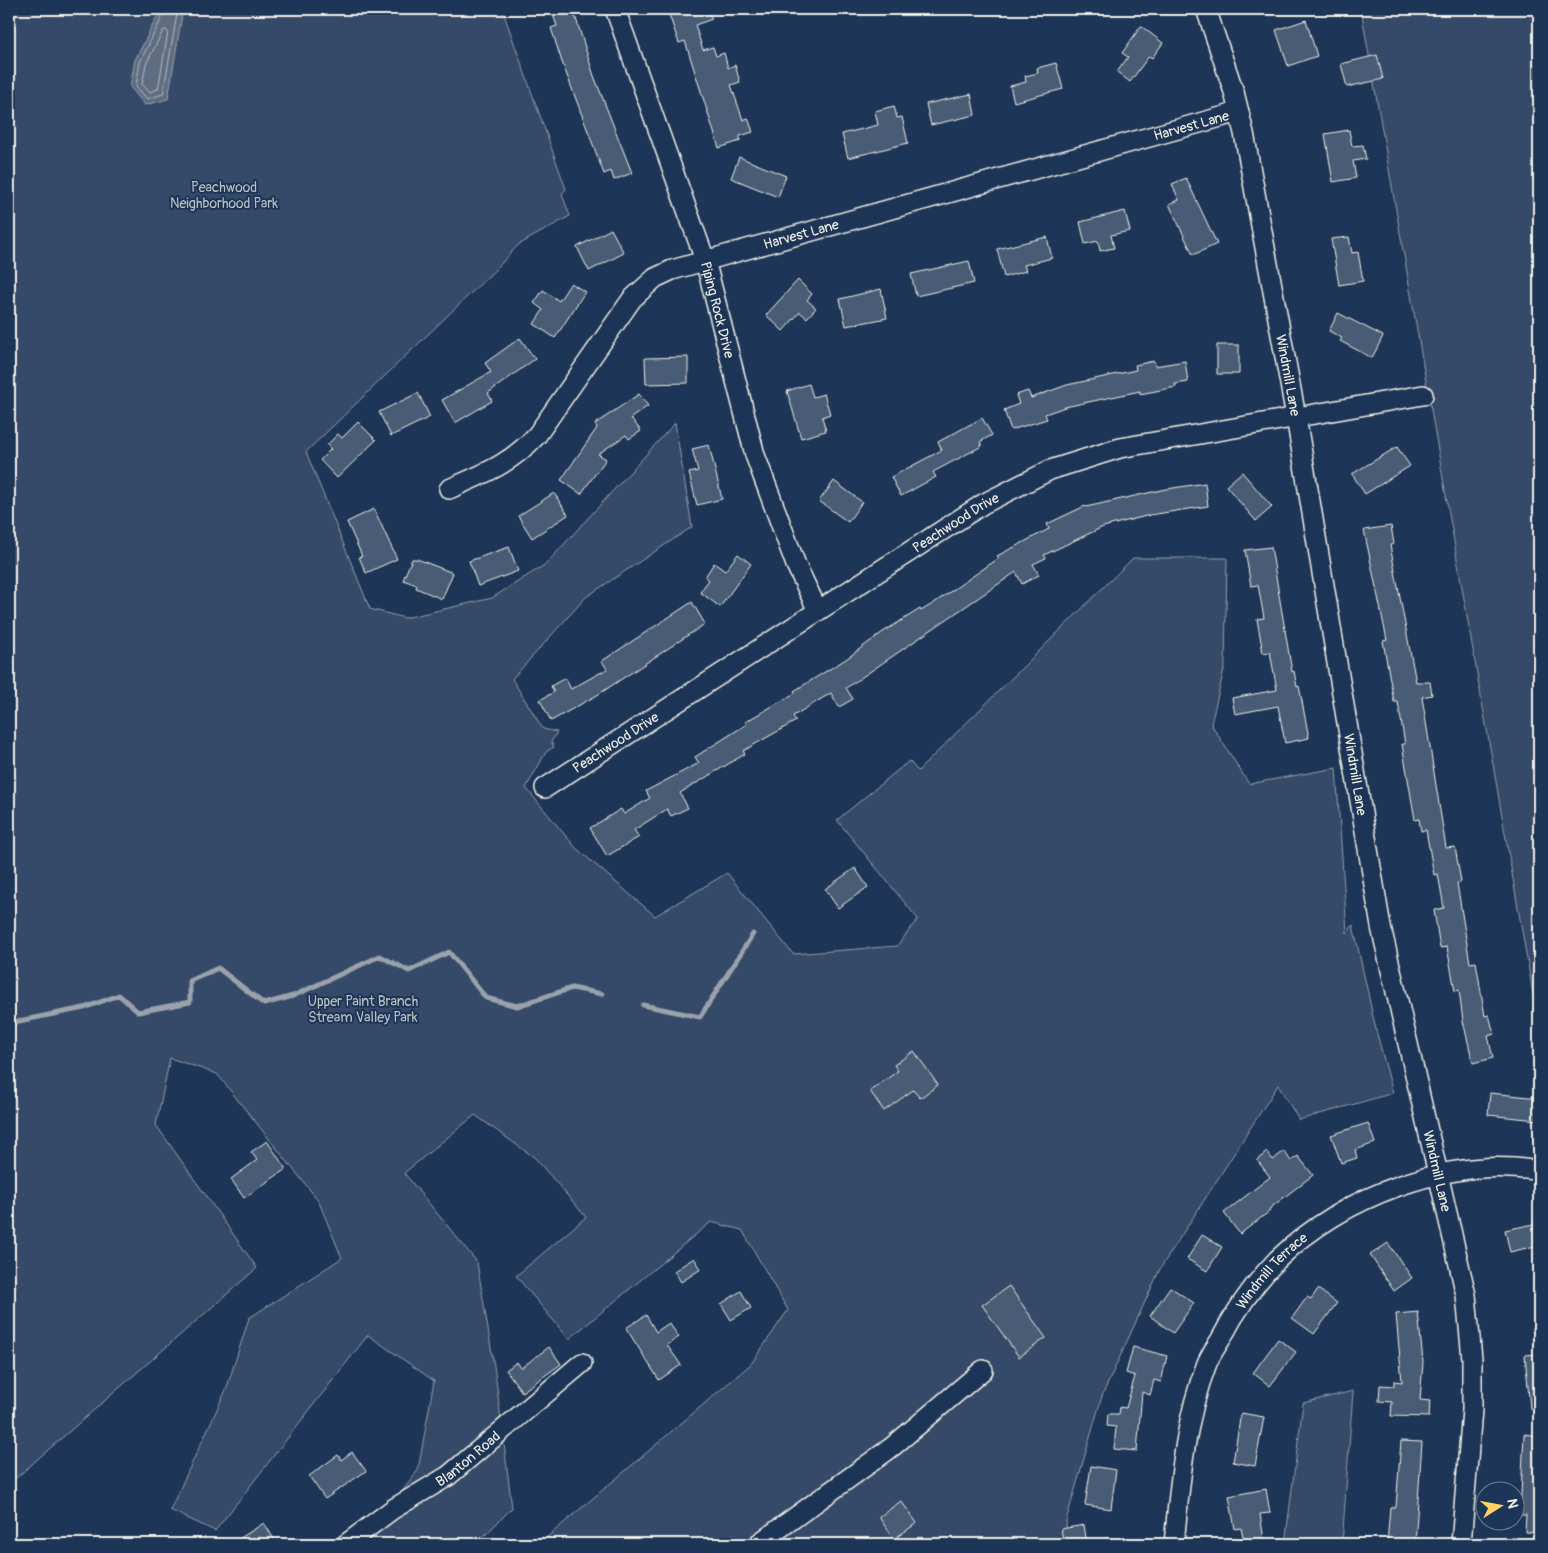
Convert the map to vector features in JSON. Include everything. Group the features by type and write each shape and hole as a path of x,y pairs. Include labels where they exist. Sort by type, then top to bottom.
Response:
{"street":[{"name":"Piping Rock Drive","path":"616,9 705,260 755,455 796,565 818,611"},
{"name":"Windmill Lane","path":"1206,9 1239,112 1296,417 1381,926 1466,1295 1472,1359 1472,1410 1461,1544"},
{"name":"Harvest Lane","path":"449,489 509,462 522,451 537,435 627,306 644,287 672,270 1239,112"},
{"name":"Peachwood Drive","path":"545,788 983,504 1050,470 1120,448 1423,395"},
{"name":"Windmill Terrace","path":"1174,1544 1185,1443 1206,1366 1233,1316 1277,1261 1324,1222 1374,1196 1438,1173 1479,1167 1515,1167 1539,1171"},
{"name":"Blanton Road","path":"346,1544 393,1509 448,1476 582,1363"},
{"path":"758,1544 892,1447 983,1370"}],"green space":[{"path":"9,9 502,9 566,189 562,194 570,216 518,245 500,265 306,452 370,609 405,618 492,598 546,564 675,423 692,527 586,597 512,679 543,729 557,732 551,742 554,747 546,752 526,788 575,847 655,916 727,873 793,954 897,946 918,919 837,820 909,761 918,771 1133,558 1227,558 1225,665 1211,724 1249,784 1336,768 1347,933 1353,925 1376,1030 1393,1093 1299,1120 1278,1085 1160,1269 1102,1396 1066,1521 1067,1544 539,1544 751,1364 788,1310 742,1230 711,1222 569,1339 516,1276 586,1217 535,1158 475,1115 404,1173 477,1262 495,1372 512,1508 476,1544 363,1544 418,1470 434,1381 368,1335 215,1531 170,1510 226,1390 249,1318 342,1258 318,1200 217,1074 170,1058 156,1125 257,1268 9,1484 9,1293 16,1287 9,1275"},
{"path":"1349,9 1539,9 1539,1028 1362,15"},
{"path":"1353,1391 1342,1544 1285,1544 1303,1403"}],"water":[{"path":"161,9 187,9 182,15 168,99 145,105 130,87 135,60"}],"building":[{"path":"551,9 573,9 594,76 632,173 614,180 611,171 604,174 551,28 557,26"},
{"path":"667,9 708,9 712,19 695,25 703,50 713,47 716,56 724,53 728,68 735,65 740,82 731,85 743,120 748,118 753,132 740,136 740,141 719,148 685,41 679,43"},
{"path":"1306,20 1317,56 1288,66 1276,30"},
{"path":"1141,26 1163,43 1152,58 1149,56 1130,82 1117,72 1128,57 1122,53"},
{"path":"1377,55 1383,79 1347,87 1341,64"},
{"path":"1056,63 1063,89 1014,102 1010,86 1026,82 1025,76 1038,73 1037,68"},
{"path":"971,94 975,115 931,125 926,104"},
{"path":"894,106 897,118 902,117 908,143 848,158 842,134 878,125 875,111"},
{"path":"1349,130 1352,146 1363,145 1366,159 1353,161 1356,178 1333,182 1325,134"},
{"path":"739,157 786,176 778,197 731,178"},
{"path":"1186,178 1217,244 1193,255 1169,204 1179,200 1172,184"},
{"path":"1125,211 1130,231 1111,235 1114,248 1100,251 1098,241 1085,244 1080,222"},
{"path":"611,229 624,253 589,271 577,247"},
{"path":"1047,237 1052,258 1024,265 1026,271 1004,277 997,249"},
{"path":"1349,237 1352,253 1358,252 1363,281 1339,285 1331,239"},
{"path":"969,261 974,283 916,296 911,274"},
{"path":"798,280 812,294 807,300 816,308 807,318 800,312 783,331 766,315"},
{"path":"571,283 585,292 555,338 534,324 543,310 534,303 543,290 559,301"},
{"path":"881,289 887,318 846,326 840,299"},
{"path":"1338,313 1383,336 1372,358 1340,341 1342,338 1329,331"},
{"path":"520,338 535,359 488,393 492,401 455,423 442,400 491,372 485,363"},
{"path":"1217,345 1239,345 1239,374 1217,374"},
{"path":"688,357 688,383 646,384 645,358"},
{"path":"1154,361 1155,366 1185,361 1188,382 1175,384 1176,387 1140,394 1140,391 1065,407 1045,414 1047,419 1011,430 1004,410 1019,404 1016,395 1028,391 1031,398 1067,385 1136,370 1135,365"},
{"path":"809,384 813,397 824,394 830,414 822,417 826,431 801,438 787,391"},
{"path":"418,393 430,417 391,436 379,412"},
{"path":"639,394 648,406 631,418 641,431 629,439 626,435 598,454 606,459 581,494 561,480 597,428 595,424"},
{"path":"982,418 992,435 980,442 982,446 933,472 936,477 901,496 891,477 942,450 938,442"},
{"path":"358,422 376,440 337,478 320,460 331,449 327,445 338,434 342,438"},
{"path":"709,445 722,499 697,505 689,473 698,471 692,449"},
{"path":"1397,447 1410,466 1365,494 1352,474"},
{"path":"1242,472 1272,507 1256,521 1226,486"},
{"path":"834,481 862,502 848,522 819,501"},
{"path":"1205,483 1208,506 1150,515 1103,527 1044,555 1046,558 1033,564 1039,575 1022,584 1016,572 846,688 853,699 839,707 831,693 793,716 796,721 743,751 745,754 680,793 688,808 671,816 667,809 634,830 639,837 607,856 590,828 621,809 624,814 650,798 646,791 699,763 695,757 747,724 745,722 795,693 794,691 846,659 883,632 920,609 921,611 934,603 999,558 997,556 1049,529 1047,524 1085,506"},
{"path":"554,493 568,515 532,538 518,516"},
{"path":"374,509 397,559 366,573 359,557 362,556 347,522"},
{"path":"1391,526 1394,544 1390,545 1416,682 1430,682 1432,695 1422,697 1446,848 1455,847 1461,882 1457,883 1470,963 1476,962 1485,1016 1489,1015 1494,1034 1488,1036 1493,1058 1473,1063 1463,1021 1459,990 1455,991 1447,947 1440,948 1434,910 1444,908 1438,874 1434,875 1426,830 1421,831 1419,819 1415,820 1402,744 1405,744 1398,702 1394,702 1383,641 1387,640 1364,530"},
{"path":"509,547 518,571 478,586 469,561"},
{"path":"1271,547 1292,672 1294,671 1297,687 1299,686 1309,738 1285,743 1278,706 1235,714 1232,698 1277,690 1270,652 1263,653 1257,619 1264,618 1258,585 1251,586 1245,550"},
{"path":"738,554 751,564 720,607 700,592 709,580 705,577 714,563 725,571"},
{"path":"412,559 417,559 453,573 442,599 416,588 417,585 403,580"},
{"path":"692,602 705,624 599,694 551,721 540,700 554,692 551,686 565,678 571,689 607,669 602,661"},
{"path":"855,868 868,887 838,908 825,889"},
{"path":"914,1051 938,1085 920,1098 913,1090 884,1111 870,1091 898,1071 894,1065"},
{"path":"1490,1093 1539,1098 1537,1120 1488,1115"},
{"path":"1368,1123 1375,1143 1355,1150 1357,1158 1341,1163 1331,1135"},
{"path":"267,1141 286,1169 244,1198 231,1179 257,1160 251,1152"},
{"path":"1284,1151 1291,1161 1298,1156 1313,1175 1240,1234 1224,1213 1270,1177 1257,1160 1267,1152 1273,1160"},
{"path":"1539,1223 1539,1245 1510,1252 1505,1230"},
{"path":"1202,1235 1222,1247 1207,1271 1187,1259"},
{"path":"1388,1243 1412,1278 1394,1291 1370,1255"},
{"path":"694,1258 701,1269 681,1282 674,1271"},
{"path":"1009,1286 1046,1338 1019,1357 982,1305"},
{"path":"1170,1287 1194,1303 1173,1333 1150,1316"},
{"path":"1318,1289 1337,1303 1314,1334 1292,1318 1307,1297 1311,1299"},
{"path":"741,1291 751,1308 731,1320 721,1304"},
{"path":"1418,1312 1423,1362 1420,1400 1430,1401 1429,1417 1391,1416 1392,1402 1379,1401 1380,1385 1394,1386 1394,1381 1402,1382 1396,1314"},
{"path":"646,1315 656,1332 669,1323 679,1337 667,1345 681,1365 659,1380 626,1328"},
{"path":"1278,1339 1296,1352 1270,1386 1253,1373"},
{"path":"549,1347 561,1364 522,1392 506,1370 517,1362 521,1368"},
{"path":"1133,1347 1167,1356 1161,1382 1154,1380 1150,1395 1142,1392 1137,1451 1114,1449 1116,1427 1107,1426 1108,1414 1119,1414 1120,1407 1126,1408 1135,1376 1126,1373"},
{"path":"1539,1354 1539,1408 1530,1408 1525,1355"},
{"path":"1241,1413 1264,1417 1255,1466 1233,1462"},
{"path":"1524,1434 1539,1436 1539,1533 1525,1532 1526,1480 1522,1480"},
{"path":"1401,1441 1422,1442 1415,1544 1387,1544 1390,1507 1396,1507"},
{"path":"352,1452 366,1471 325,1499 309,1476 338,1455 341,1460"},
{"path":"1091,1466 1116,1470 1111,1509 1085,1505"},
{"path":"1266,1489 1270,1513 1260,1514 1264,1540 1244,1543 1241,1528 1235,1529 1229,1496"},
{"path":"901,1501 917,1523 894,1539 879,1517"},
{"path":"264,1523 277,1544 231,1544"},
{"path":"1084,1525 1087,1544 1064,1544 1061,1529"}],"waterway":[{"path":"643,1005 700,1017 753,934"},
{"path":"9,1023 84,1008 119,995 138,1012 190,1002 190,981 218,968 264,1004 293,996 380,956 409,971 449,952 486,998 517,1006 572,988 602,994"}],"park label":[{"name":"Peachwood Neighborhood Park","path":"224,196"},
{"name":"Upper Paint Branch Stream Valley Park","path":"363,1010"}]}
